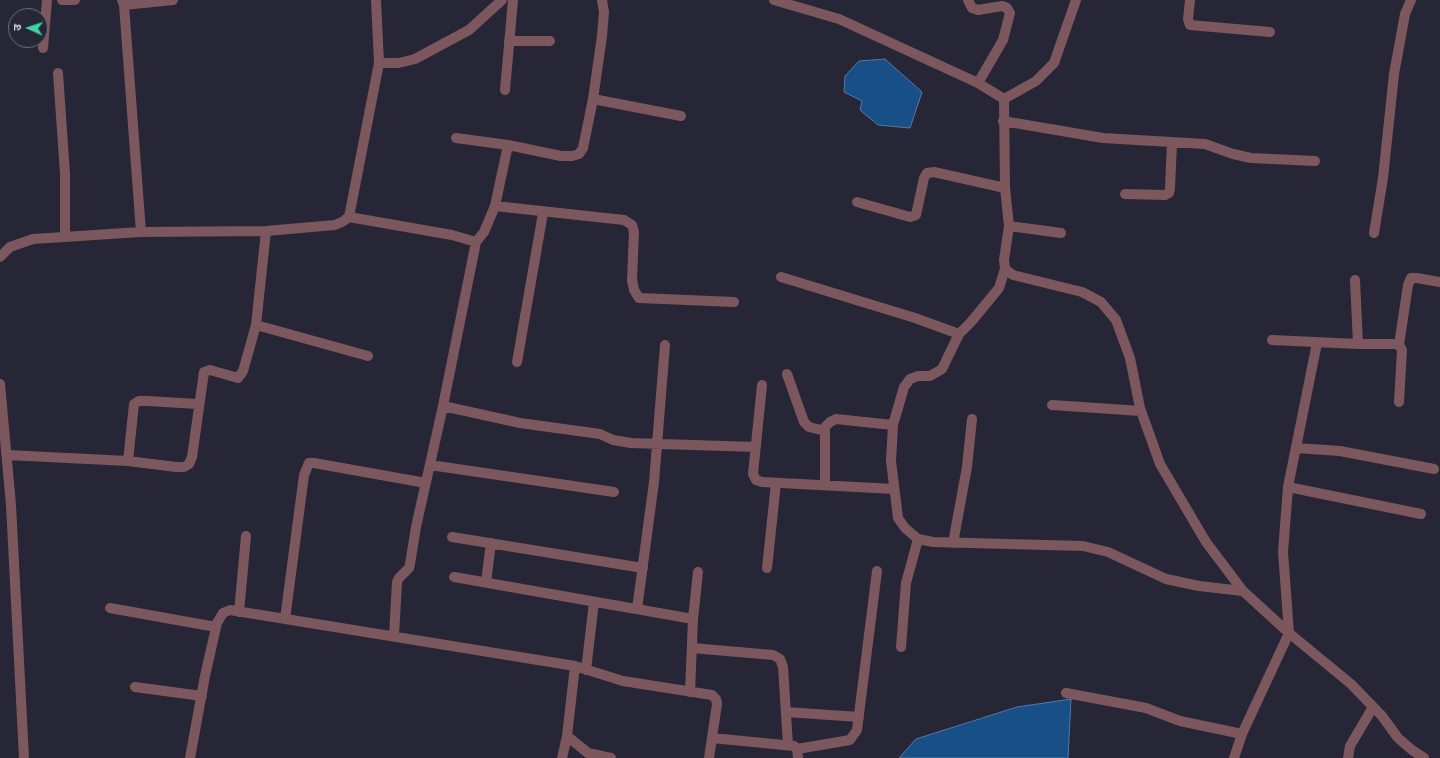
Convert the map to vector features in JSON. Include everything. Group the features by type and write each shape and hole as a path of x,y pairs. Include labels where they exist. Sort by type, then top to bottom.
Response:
{"street":[{"path":"62,0 74,0"},
{"path":"141,232 123,2 173,0"},
{"path":"0,257 10,247 22,242 65,237 141,232 266,231 335,225 342,222 348,217 379,63 376,0"},
{"path":"379,63 399,63 415,59 469,30 502,0"},
{"path":"505,90 513,0"},
{"path":"456,138 508,145 562,156 579,154 583,148 593,99 602,36 604,12 602,0"},
{"path":"774,0 839,19 978,83 1004,99"},
{"path":"968,0 972,8 978,10 1002,6 1007,8 1010,13 1003,40 978,83"},
{"path":"1004,99 1036,81 1054,63 1076,0"},
{"path":"1190,0 1188,19 1190,25 1270,32"},
{"path":"1374,234 1383,178 1394,74 1405,14 1411,0"},
{"path":"509,41 550,41"},
{"path":"58,73 65,174 65,237"},
{"path":"593,99 682,116"},
{"path":"1004,99 1003,122 1005,188 1008,226 1004,260 1005,268 999,288 959,334 942,369 930,376 918,376 910,379 904,387 893,425 891,461 898,518 905,528 918,538 953,543 1083,546 1108,552 1166,579 1199,586 1243,592"},
{"path":"1003,122 1103,138 1205,144 1233,154 1251,158 1315,161"},
{"path":"1125,194 1165,195 1169,193 1172,143"},
{"path":"394,636 397,582 409,568 476,242 484,232 495,206 508,145"},
{"path":"857,202 910,217 916,215 924,178 927,173 934,172 1005,188"},
{"path":"495,206 543,213 624,220 632,225 634,232 632,280 634,290 639,298 734,302"},
{"path":"517,362 543,213"},
{"path":"348,217 452,235 476,242"},
{"path":"1008,226 1061,233"},
{"path":"7,455 128,460 176,467 184,467 189,464 192,457 198,404 204,372 210,370 232,377 241,376 256,325 266,231"},
{"path":"1005,268 1013,275 1082,292 1101,302 1116,320 1130,358 1141,411 1160,464 1206,542 1243,592 1289,633 1351,684 1373,707 1398,738 1424,758"},
{"path":"781,276 915,318 959,334"},
{"path":"1399,402 1402,350 1399,345 1408,285 1411,278 1440,282"},
{"path":"1355,280 1358,344"},
{"path":"256,325 368,356"},
{"path":"1272,340 1317,343 1399,345"},
{"path":"1234,758 1242,734 1289,633 1283,552 1288,487 1317,343"},
{"path":"637,609 658,443 664,345"},
{"path":"787,374 804,422 809,427 825,431"},
{"path":"0,384 7,455 19,640 24,758"},
{"path":"762,385 753,474 756,480 776,483 894,489"},
{"path":"128,460 134,404 139,401 147,400 198,404"},
{"path":"1052,405 1141,411"},
{"path":"443,406 520,423 600,434 614,440 625,442 756,447"},
{"path":"825,485 825,427 830,422 836,419 893,425"},
{"path":"953,543 967,467 972,419"},
{"path":"1296,448 1340,450 1434,469"},
{"path":"285,619 304,475 309,463 426,484"},
{"path":"430,465 614,492"},
{"path":"767,568 776,483"},
{"path":"1288,487 1421,514"},
{"path":"239,612 246,536"},
{"path":"452,537 643,568"},
{"path":"901,648 906,583 918,538"},
{"path":"486,582 491,543"},
{"path":"712,738 794,750 850,740 857,730 877,571"},
{"path":"690,692 693,619 698,572"},
{"path":"454,577 693,619"},
{"path":"586,670 594,602"},
{"path":"110,608 216,627"},
{"path":"190,758 216,627 220,616 230,610 575,666 623,681 712,695 716,699 717,704 710,758"},
{"path":"692,648 773,655 780,659 783,667 786,712 794,750"},
{"path":"562,758 567,736 575,666"},
{"path":"135,687 202,696"},
{"path":"1066,694 1146,708 1180,721 1242,734"},
{"path":"1348,758 1352,742 1373,707"},
{"path":"786,712 859,717"},
{"path":"567,736 588,753 611,758"}],"water":[{"path":"885,59 922,92 910,128 878,125 860,110 862,101 844,92 845,76 859,61"},
{"path":"1071,699 1068,758 899,758 916,739 1017,707"}]}
